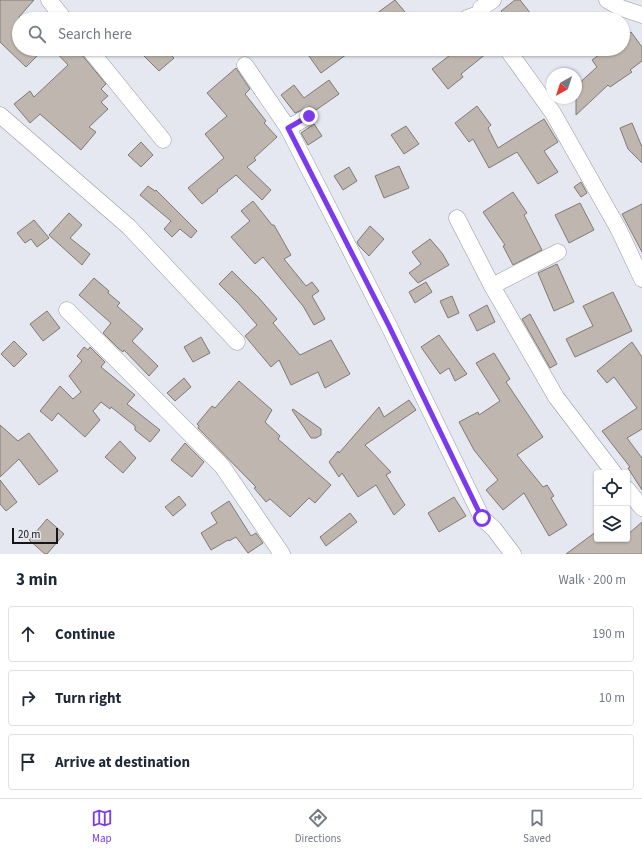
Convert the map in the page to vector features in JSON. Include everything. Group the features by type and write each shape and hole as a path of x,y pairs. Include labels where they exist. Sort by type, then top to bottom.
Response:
{"street":[{"path":"49,0 58,12"},
{"path":"479,12 481,8 493,0"},
{"path":"607,0 621,8 642,15"},
{"path":"95,56 163,140"},
{"path":"512,56 553,112 619,230 642,279"},
{"path":"245,65 288,128 389,326 482,518 494,530 513,554"},
{"path":"0,115 129,226 238,342"},
{"path":"288,128 309,116"},
{"path":"457,218 492,286 556,397 612,470"},
{"path":"492,286 558,252"},
{"path":"67,310 222,466 282,554"},
{"path":"630,493 642,508"}],"building":[{"path":"0,0 34,0 23,12 12,12 12,54 0,42"},
{"path":"395,0 405,12 379,12"},
{"path":"515,0 520,0 529,12 502,12 501,11"},
{"path":"631,32 642,47 642,61 630,70 632,72 610,87 608,85 576,115 576,104 582,104 582,81 597,67 592,60 597,56 630,56"},
{"path":"15,56 37,56 26,67"},
{"path":"60,56 83,56 106,84 101,89 108,96 101,102 108,109 89,127 96,132 81,150 40,114 30,123 14,104 30,91 34,97 68,65"},
{"path":"144,56 172,56 174,58 159,71"},
{"path":"309,56 344,56 321,73"},
{"path":"449,56 483,56 461,74 463,77 448,89 432,69"},
{"path":"236,68 250,89 245,94 266,121 264,123 277,137 254,158 256,160 247,167 271,190 262,200 236,175 202,204 188,188 224,158 205,134 227,116 207,93"},
{"path":"329,80 339,94 316,110 309,107 295,113 281,95 294,85 304,98"},
{"path":"477,106 491,125 488,128 498,148 544,119 558,142 544,151 558,172 538,184 517,152 489,168 473,139 469,142 455,123"},
{"path":"632,123 642,147 642,163 628,149 620,128"},
{"path":"314,124 322,136 308,145 301,133"},
{"path":"406,126 419,144 404,154 391,135"},
{"path":"141,142 153,155 141,167 128,155"},
{"path":"399,166 409,188 384,198 375,176"},
{"path":"349,167 357,181 343,190 334,176"},
{"path":"581,182 587,193 581,197 574,187"},
{"path":"148,186 155,191 156,190 197,231 191,238 180,229 172,237 164,229 171,221 140,195"},
{"path":"513,192 527,213 524,215 542,250 513,265 503,246 505,245 483,212"},
{"path":"253,201 272,225 274,225 291,255 284,259 306,286 312,282 319,291 312,296 325,319 314,325 303,306 263,257 255,264 231,237 250,221 241,211"},
{"path":"580,203 594,230 569,243 555,215"},
{"path":"642,204 642,252 622,214"},
{"path":"69,213 82,225 70,238 90,254 82,265 49,235"},
{"path":"34,220 49,238 37,247 31,239 25,243 17,233"},
{"path":"370,226 384,239 369,256 357,242"},
{"path":"430,239 442,253 449,265 418,283 409,273 421,264 412,252"},
{"path":"557,264 574,302 554,311 538,273"},
{"path":"232,271 259,298 277,319 273,323 300,355 331,340 350,374 325,388 318,372 291,385 279,360 271,367 245,336 257,325 219,284"},
{"path":"94,278 120,303 117,306 143,329 132,341 158,366 149,376 124,350 123,352 103,333 111,323 79,295"},
{"path":"426,282 432,292 415,303 409,292"},
{"path":"613,292 632,331 575,357 566,339 593,326 583,306"},
{"path":"452,296 459,313 448,318 440,301"},
{"path":"487,305 495,322 477,331 469,315"},
{"path":"47,311 60,328 43,341 30,324"},
{"path":"530,314 557,364 550,368 522,319"},
{"path":"439,335 467,374 455,381 449,368 440,374 421,347"},
{"path":"201,337 210,353 193,362 184,347"},
{"path":"14,341 27,354 14,367 1,354"},
{"path":"632,342 642,357 642,429 627,438 642,458 642,490 628,468 630,467 602,431 637,408 614,377 607,383 597,371"},
{"path":"84,347 88,350 90,347 105,362 101,367 135,395 127,404 160,430 150,442 135,430 135,426 111,407 110,409 101,402 93,411 100,420 85,437 58,413 52,421 40,411 60,386 73,399 81,392 69,376 82,361 77,356"},
{"path":"494,353 510,379 506,382 543,437 517,455 543,487 547,485 554,496 551,498 567,525 549,536 524,493 503,510 486,490 498,480 474,450 459,422 478,412 479,415 500,401 476,363"},
{"path":"184,378 191,387 175,401 167,393"},
{"path":"239,381 272,410 265,422 280,436 278,439 331,485 315,503 309,498 290,517 270,499 266,502 254,488 256,487 198,428 199,426 197,424 212,406 215,408"},
{"path":"409,400 416,410 365,445 391,472 386,475 405,505 394,515 376,485 358,497 342,473 339,477 329,462 338,451 339,453 379,407 384,417"},
{"path":"293,409 321,429 321,435 316,438 311,438 292,410"},
{"path":"0,425 18,441 29,433 58,471 39,485 19,459 0,477"},
{"path":"120,441 136,458 123,473 105,457"},
{"path":"185,443 204,462 192,477 171,460"},
{"path":"0,480 17,502 6,511 0,504"},
{"path":"179,496 186,505 173,516 165,507"},
{"path":"454,497 466,516 439,532 428,513"},
{"path":"229,501 251,536 256,533 263,543 248,553 236,537 211,550 201,533 217,523 211,513"},
{"path":"350,513 357,522 326,546 320,537"},
{"path":"47,519 64,534 47,554 45,554 29,540"},
{"path":"642,522 642,554 566,554 594,533 594,542 630,542 630,532"}],"route":[{"path":"309,116 288,128 389,326 482,518"}]}
